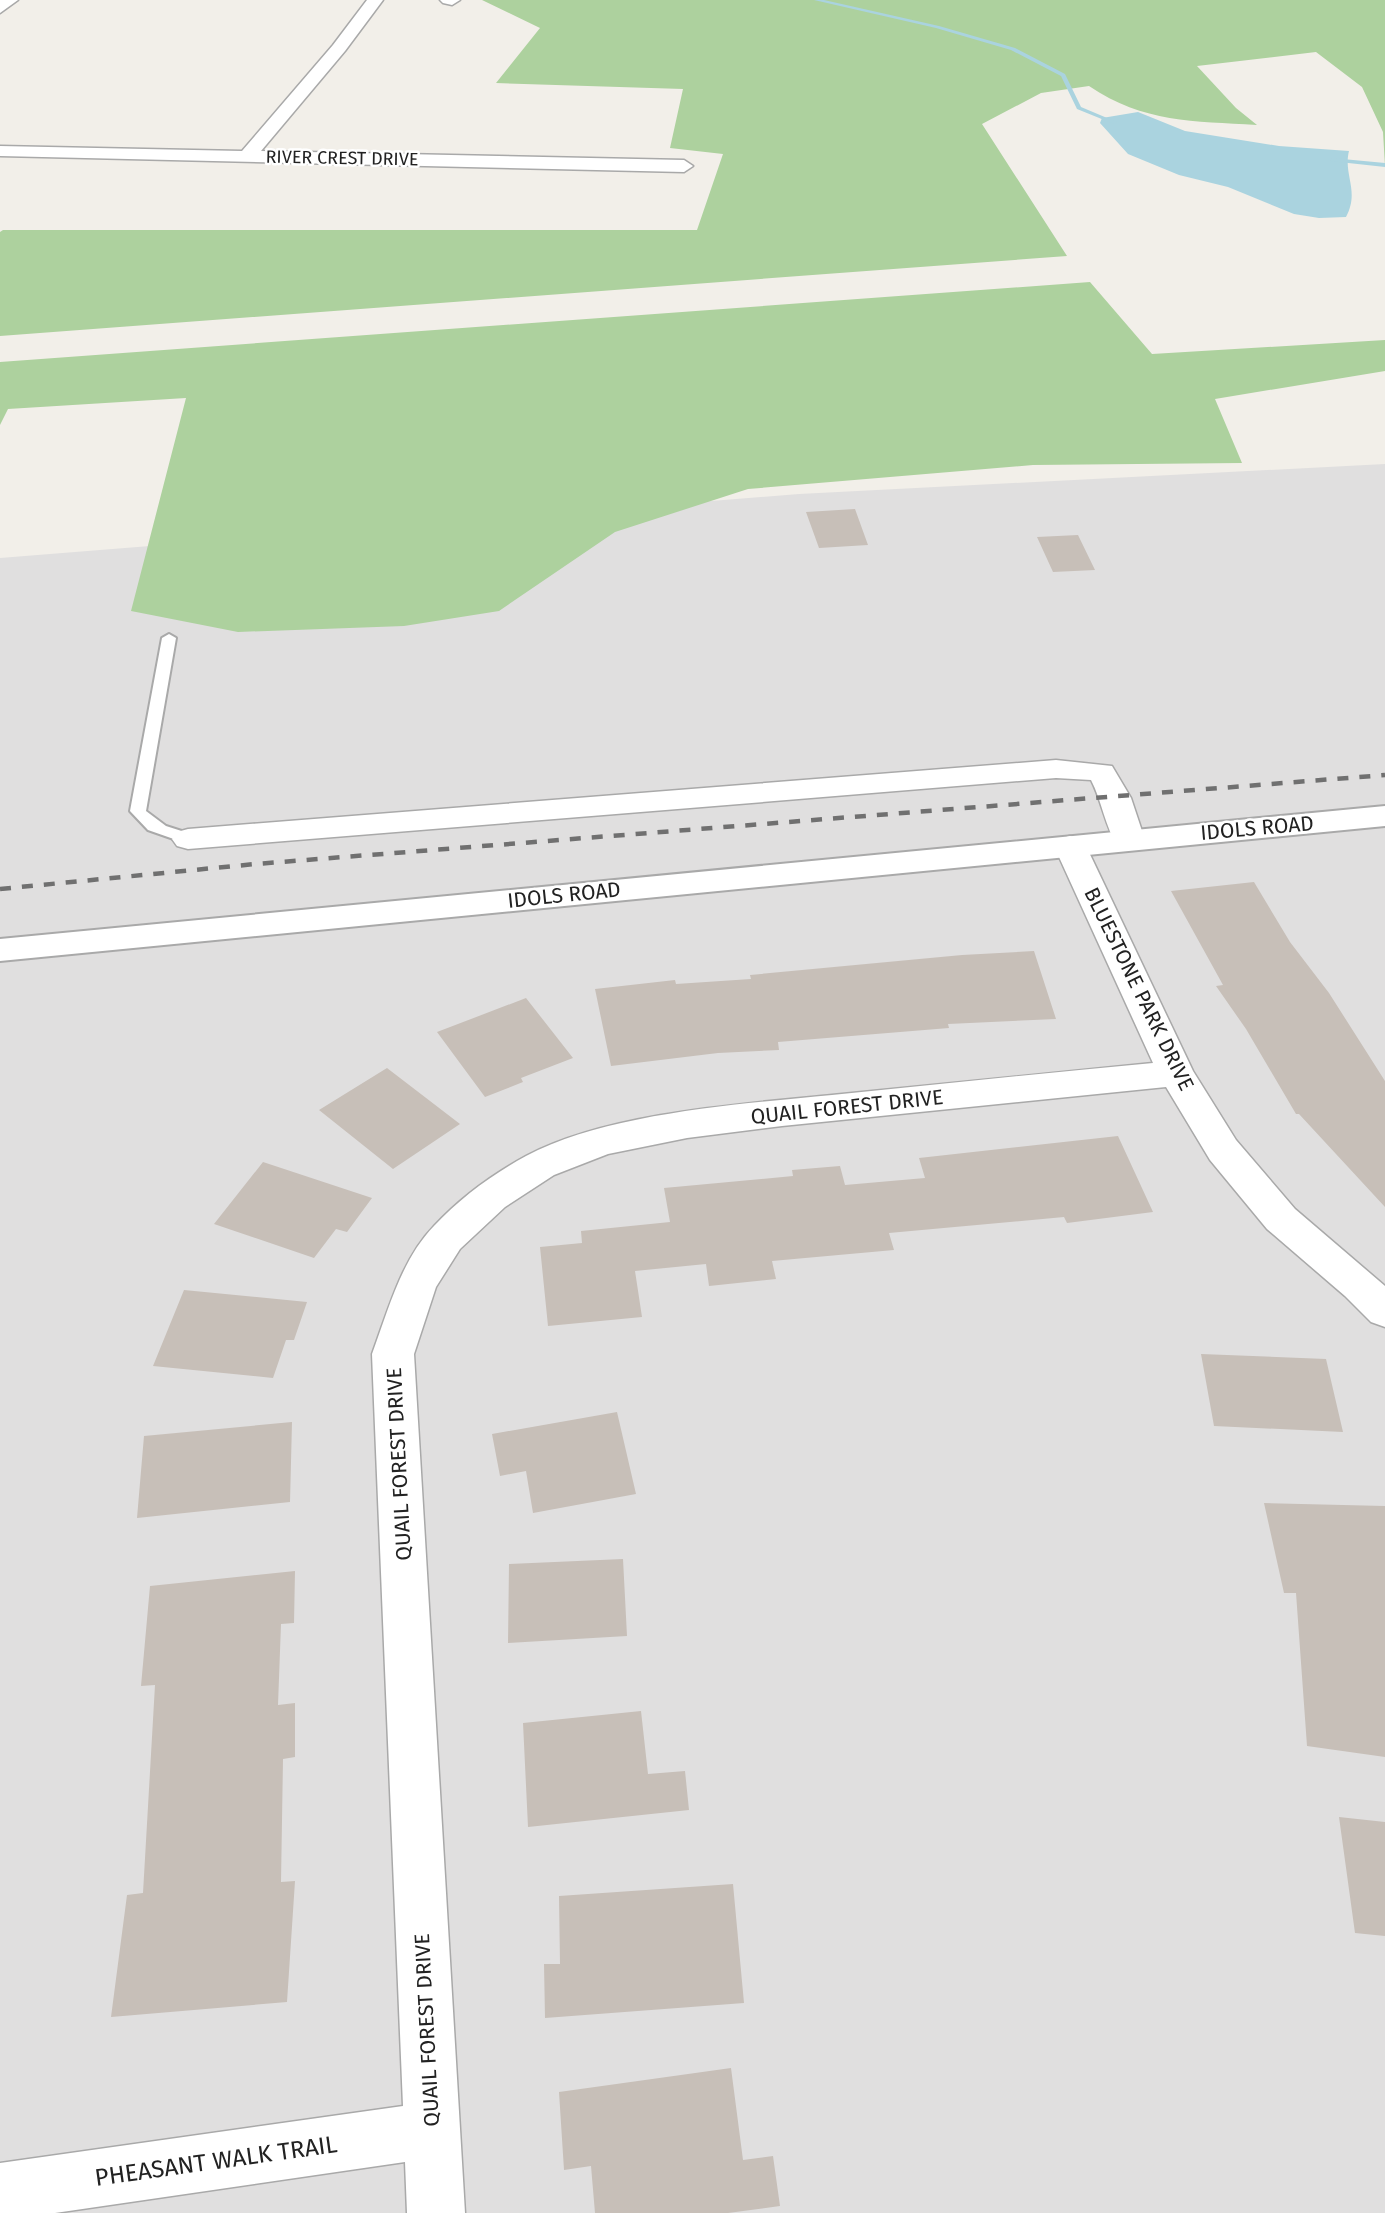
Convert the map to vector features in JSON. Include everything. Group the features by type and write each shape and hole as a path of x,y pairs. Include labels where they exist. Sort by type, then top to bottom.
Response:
{"street":[{"path":"0,8 10,0"},
{"path":"247,156 339,48 375,0"},
{"name":"RIVER CREST DRIVE","path":"0,151 684,166"},
{"path":"188,838 1056,769 1101,772 1116,798 1129,840"},
{"name":"IDOLS ROAD","path":"0,950 1385,816"},
{"name":"BLUESTONE PARK DRIVE","path":"1070,846 1176,1073 1223,1150 1281,1219 1359,1285 1385,1311"},
{"name":"QUAIL FOREST DRIVE","path":"436,2213 393,1354 417,1284 446,1238 491,1197 541,1165 603,1142 687,1125 782,1113 1176,1073"},
{"name":"PHEASANT WALK TRAIL","path":"0,2192 432,2130"}],"lane":[{"path":"169,638 138,811 147,823 163,832 188,838"}],"shaded area":[{"path":"1385,464 1385,2213 0,2213 0,558 799,494"}],"green space":[{"path":"482,0 1385,0 1385,166 1383,132 1362,87 1316,52 1197,66 1236,108 1257,125 1190,121 1149,114 1109,98 1089,86 1041,93 982,124 1067,256 0,336 0,232 3,230 697,230 723,154 670,148 683,89 496,83 540,28"},
{"path":"1090,282 1152,354 1385,340 1385,371 1215,399 1242,463 1033,465 748,489 615,532 499,611 404,626 238,632 131,611 186,398 8,409 0,425 0,362"}],"water":[{"path":"1138,112 1185,131 1279,146 1349,151 1352,199 1346,217 1319,218 1294,214 1228,187 1179,175 1128,154 1100,123 1102,118"}],"building":[{"path":"855,509 868,545 819,548 806,512"},
{"path":"1078,535 1095,570 1053,572 1037,537"},
{"path":"1254,882 1290,942 1329,993 1385,1081 1385,1207 1299,1114 1296,1114 1246,1029 1216,986 1223,985 1171,891"},
{"path":"1034,951 1056,1019 948,1024 949,1028 778,1042 779,1050 718,1053 611,1066 595,989 675,980 676,984 751,979 750,975"},
{"path":"526,998 573,1058 521,1078 523,1082 485,1097 437,1032"},
{"path":"387,1068 460,1124 393,1169 319,1110"},
{"path":"1118,1136 1153,1212 1067,1223 1064,1217 889,1233 894,1250 772,1261 776,1279 709,1286 706,1264 635,1271 642,1317 548,1326 540,1247 582,1243 581,1231 670,1222 664,1188 793,1176 792,1170 840,1166 845,1185 925,1178 919,1158"},
{"path":"263,1162 372,1198 347,1232 336,1229 314,1258 214,1224"},
{"path":"184,1290 307,1302 294,1340 286,1340 273,1378 153,1366"},
{"path":"1201,1354 1326,1359 1343,1432 1214,1426"},
{"path":"617,1412 636,1494 533,1513 526,1471 500,1476 492,1434"},
{"path":"292,1422 290,1502 137,1518 144,1436"},
{"path":"1264,1503 1385,1506 1385,1757 1307,1746 1296,1593 1284,1593"},
{"path":"623,1559 627,1636 508,1643 509,1564"},
{"path":"295,1571 294,1623 281,1624 278,1705 295,1703 295,1757 283,1759 281,1882 295,1881 287,2002 111,2017 127,1895 143,1893 155,1685 141,1686 150,1586"},
{"path":"641,1711 648,1774 685,1771 689,1810 528,1827 523,1723"},
{"path":"1339,1817 1385,1822 1385,1936 1355,1933"},
{"path":"733,1884 744,2003 545,2018 544,1964 560,1964 559,1896"},
{"path":"731,2068 743,2160 773,2156 780,2206 728,2213 595,2213 591,2166 564,2170 559,2092"}],"waterway":[{"path":"817,0 937,27 1013,49 1063,75 1079,108 1116,123"},
{"path":"1332,160 1385,165"}],"railway":[{"path":"0,889 255,864 1385,775"}]}
